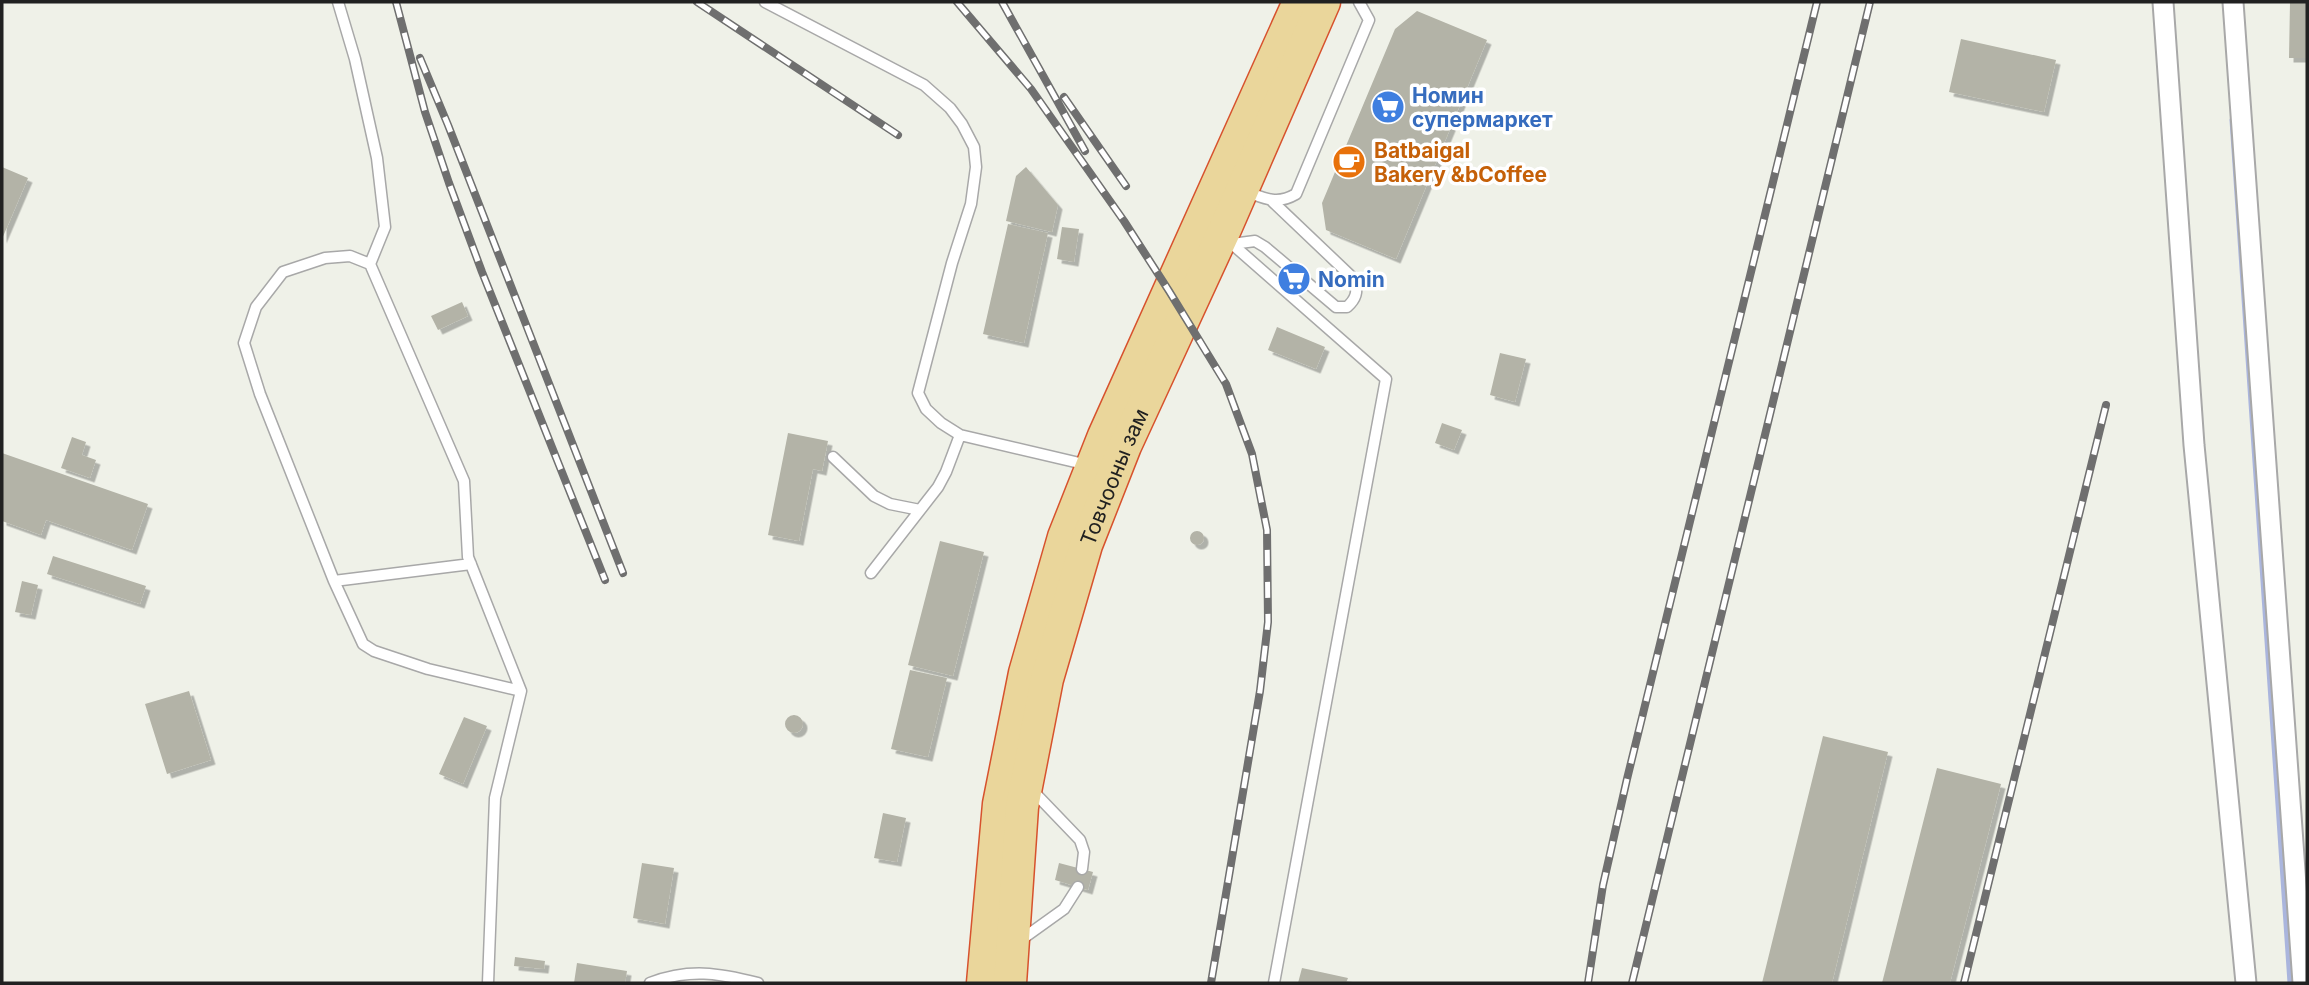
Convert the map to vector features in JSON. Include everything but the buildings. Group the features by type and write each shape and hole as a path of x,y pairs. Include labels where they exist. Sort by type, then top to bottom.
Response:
{"highway":[{"name":"Товчооны зам","path":"983,983 999,804 1025,673 1064,537 1092,466 1298,2"},
{"name":"Товчооны зам","path":"1010,983 1022,807 1047,678 1086,545 1125,446 1227,240 1242,190 1324,2"}],"street":[{"path":"2162,2 2194,446 2246,983"},
{"path":"2233,2 2302,888 2303,983"}],"lane":[{"path":"338,2 355,59 377,158 384,227 370,264 464,481 468,557 521,691 495,798 488,983"},
{"path":"765,2 924,85 950,108 974,147 976,167 971,204 952,263 918,393 926,409 941,423 961,435 1092,466"},
{"path":"1242,190 1272,201 1285,201 1296,194 1369,20 1359,2"},
{"path":"1227,240 1255,242 1265,247 1336,307 1347,307 1353,301 1357,288 1355,280 1272,201"},
{"path":"1227,240 1386,379 1274,983"},
{"path":"370,264 350,257 325,258 283,272 256,307 244,344 261,394 334,581 363,644 374,651 428,669 521,691"},
{"path":"871,573 946,472 961,435"},
{"path":"833,457 874,496 890,504 920,510"},
{"path":"334,581 471,564"},
{"path":"1026,785 1080,840 1084,852 1082,869"},
{"path":"1012,946 1064,909 1078,887"},
{"path":"650,983 683,973 718,973 758,983"}],"waterway":[{"path":"2232,120 2290,983"}],"railway":[{"path":"396,2 425,112 449,183 605,580"},
{"path":"697,2 898,135"},
{"path":"957,2 1031,89 1124,221 1226,384 1252,454 1267,530 1268,622 1260,691 1211,983"},
{"path":"1002,2 1085,151"},
{"path":"1588,983 1603,885 1627,779 1817,2"},
{"path":"1632,983 1870,2"},
{"path":"420,58 623,573"},
{"path":"1064,97 1126,186"},
{"path":"1964,983 2106,405"}],"place":[{"name":"Номин супермаркет","path":"1388,107"},
{"name":"Batbaigal Bakery &bCoffee","path":"1349,162"},
{"name":"Nomin","path":"1294,279"}]}
